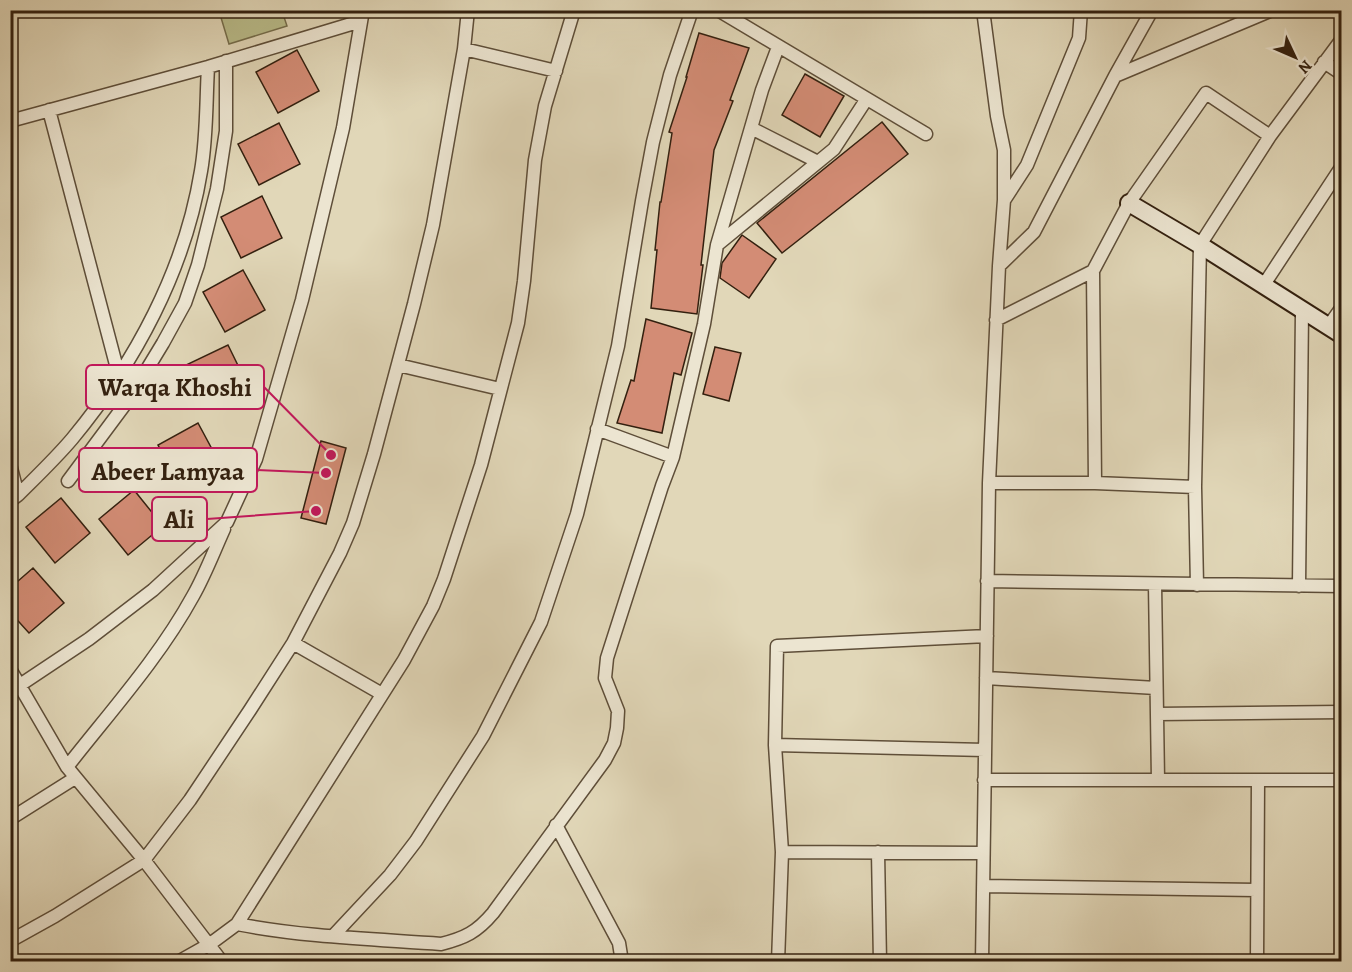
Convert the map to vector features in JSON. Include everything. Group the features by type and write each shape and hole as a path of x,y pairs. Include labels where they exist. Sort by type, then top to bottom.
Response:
{"street":[{"path":"10,941 55,916 144,860 190,800 293,643 325,584 353,523 374,454 433,225 464,49 468,10"},
{"path":"178,962 210,944 237,924 404,660 433,606 481,465 518,323 535,160 545,106 574,10"},
{"path":"333,936 390,875 416,842 483,736 541,622 577,514 618,346 653,142 670,75 692,10"},
{"path":"718,10 926,134"},
{"path":"982,962 989,483 1004,200 1004,150 983,10"},
{"path":"1004,200 1027,165 1079,38 1081,10"},
{"path":"999,266 1034,232 1152,10"},
{"path":"1115,76 1272,10"},
{"path":"10,121 226,62 362,16 343,128 302,300 256,459 193,596 164,643 67,767"},
{"path":"1197,585 1195,487 1200,245 1270,136 1341,39"},
{"path":"237,924 313,936 441,944 474,933 493,913 605,760 614,743 618,711 605,678 607,658 673,457 704,324 717,246 762,90 778,47"},
{"path":"464,49 556,72"},
{"path":"68,481 129,399 184,303 198,265 217,189 226,131 226,62"},
{"path":"1324,62 1341,74"},
{"path":"14,498 71,440 119,376 160,300 184,240 201,171 208,67"},
{"path":"1095,483 1093,271 1130,203 1206,93 1270,136"},
{"path":"717,246 834,149 866,100"},
{"path":"49,110 119,376"},
{"path":"751,129 818,162"},
{"path":"1263,286 1341,166"},
{"path":"1130,203 1335,331 1341,308"},
{"path":"996,320 1093,271"},
{"path":"1299,586 1302,311"},
{"path":"398,365 500,389"},
{"path":"597,429 673,457"},
{"path":"10,464 14,498"},
{"path":"989,483 1095,483 1195,487"},
{"path":"15,687 88,639 153,590 227,522"},
{"path":"987,582 1341,586"},
{"path":"1155,584 1158,780"},
{"path":"778,962 782,852 775,745 777,646 987,636"},
{"path":"293,643 382,694"},
{"path":"10,669 15,687 67,767 144,860 222,962"},
{"path":"986,678 1156,688"},
{"path":"1156,714 1341,712"},
{"path":"775,745 985,750"},
{"path":"10,819 75,778"},
{"path":"984,780 1341,780"},
{"path":"1257,780 1257,962"},
{"path":"556,825 620,944 622,962"},
{"path":"782,852 983,852"},
{"path":"878,852 880,962"},
{"path":"983,886 1257,890"}],"green space":[{"path":"219,11 282,11 287,26 229,44"}],"building":[{"path":"699,33 749,48 730,100 733,101 714,150 697,314 651,308 660,202 672,133 669,132"},
{"path":"297,50 319,91 278,113 256,72"},
{"path":"805,74 844,96 820,137 782,115"},
{"path":"882,122 908,154 782,253 757,223"},
{"path":"279,123 300,164 259,185 238,144"},
{"path":"262,196 282,238 241,258 221,217"},
{"path":"742,235 776,259 749,298 720,278 722,263"},
{"path":"243,270 265,310 225,332 203,292"},
{"path":"646,319 692,333 681,375 674,373 662,433 617,423 631,380 634,381"},
{"path":"228,345 248,386 206,406 186,365"},
{"path":"715,347 741,353 729,401 703,394"},
{"path":"198,423 220,464 179,486 158,445"},
{"path":"321,441 346,448 326,524 301,518"},
{"path":"134,490 163,526 128,555 99,519"},
{"path":"61,498 90,533 55,563 26,527"},
{"path":"33,568 64,603 29,633 10,612 10,588"}],"place":[{"name":"Warqa Khoshi","path":"331,455"},
{"name":"Abeer Lamyaa","path":"326,473"},
{"name":"Ali","path":"316,511"}]}
